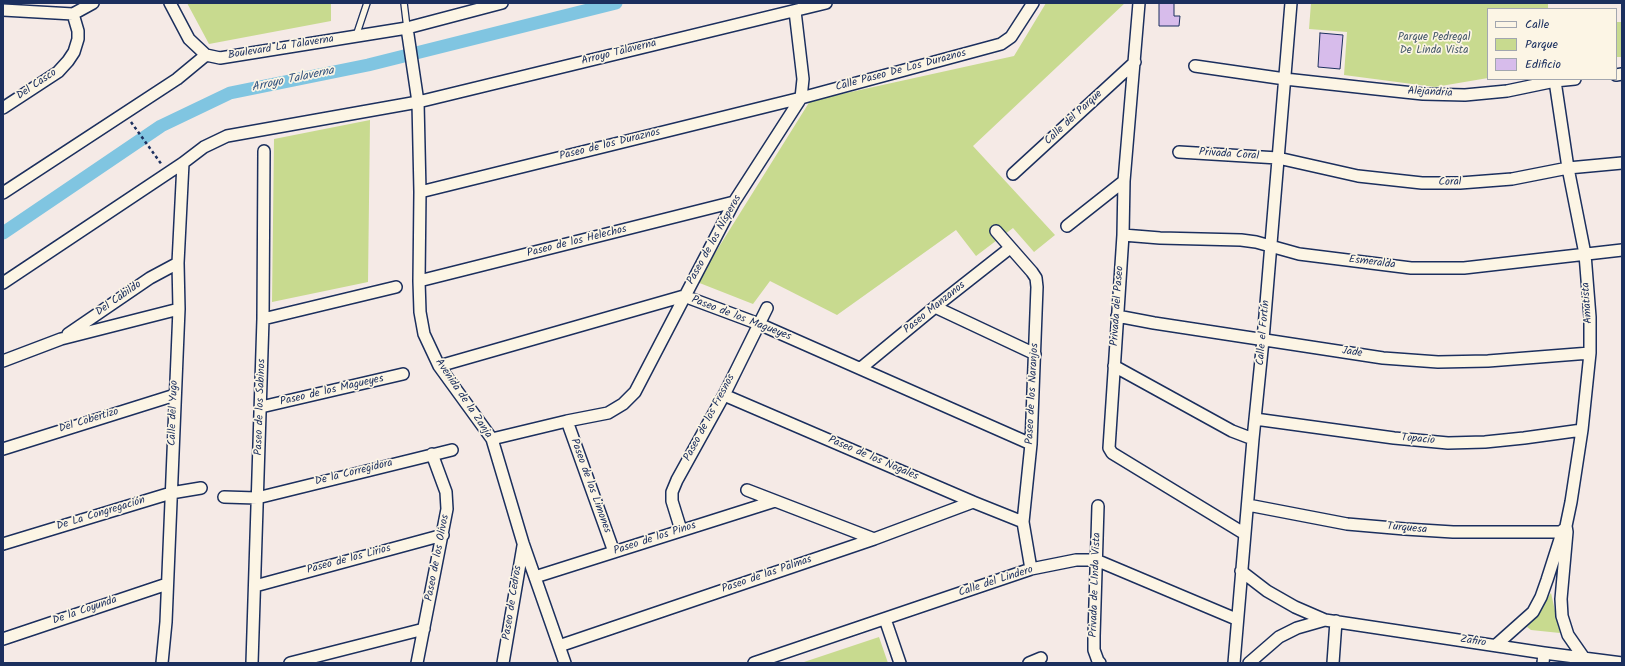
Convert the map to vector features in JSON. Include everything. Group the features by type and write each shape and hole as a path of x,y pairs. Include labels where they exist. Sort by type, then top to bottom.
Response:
{"street":[{"path":"3,10 74,14 93,3"},
{"path":"3,193 178,79 206,55 189,39 170,3"},
{"name":"Boulevard La Talaverna","path":"206,55 220,58 407,28 502,3"},
{"name":"Arroyo Talaverna","path":"3,283 183,163 204,147 227,136 418,102 826,3"},
{"name":"Calle Paseo De Los Duraznos","path":"801,98 1001,44 1011,37 1033,3"},
{"name":"Privada del Paseo","path":"1140,3 1124,181 1123,235 1108,445 1110,451 1245,534"},
{"name":"Calle el Fortín","path":"1234,663 1236,619 1263,340 1286,79 1291,3"},
{"name":"Paseo de los Nísperos","path":"492,439 608,413 623,404 635,392 734,202 801,98 803,78 795,11"},
{"name":"Del Casco","path":"3,108 58,72 68,61 74,52 78,39 78,31 74,14"},
{"name":"Avenida de la Zanja","path":"407,28 418,102 420,192 419,281 420,312 424,334 439,366 492,439 535,577 565,663"},
{"name":"Calle del Parque","path":"1013,174 1135,62"},
{"name":"Alejandria","path":"1195,66 1286,79 1423,94 1465,95 1507,91 1564,80"},
{"name":"Amatista","path":"1496,645 1533,612 1548,580 1565,530 1571,502 1582,430 1590,353 1590,317 1585,254 1568,168 1555,81"},
{"name":"Paseo de los Duraznos","path":"420,192 801,98"},
{"name":"Paseo de los Sabinos","path":"252,663 261,407 264,151"},
{"name":"Privada Coral","path":"1179,152 1278,158"},
{"name":"Coral","path":"1278,158 1358,176 1422,183 1460,183 1512,179 1568,168 1622,163"},
{"name":"Calle del Yugo","path":"162,663 166,622 170,493 179,309 178,263 183,163"},
{"path":"1067,226 1124,181"},
{"name":"Paseo de los Helechos","path":"419,281 734,202"},
{"name":"Paseo de los Naranjos","path":"996,231 1036,278 1037,287 1031,444 1022,522 1031,569"},
{"name":"Esmeralda","path":"1123,235 1160,238 1241,240 1299,254 1411,268 1464,268 1622,250"},
{"name":"Paseo Manzanos","path":"861,368 1010,248"},
{"name":"Del Cabildo","path":"61,339 150,278 178,263"},
{"path":"263,319 396,287"},
{"name":"Paseo de los Magueyes","path":"439,366 684,296 759,324 1031,444"},
{"path":"935,307 1035,354"},
{"name":"Paseo de los Fresnos","path":"682,530 672,501 672,492 677,480 724,394 767,308"},
{"name":"Del Cabildo","path":"3,361 61,339 179,309"},
{"name":"Jade","path":"1117,316 1383,358 1438,362 1590,353"},
{"path":"1114,366 1232,431 1253,439"},
{"name":"Paseo de los Magueyes","path":"261,407 403,374"},
{"name":"Paseo de los Nogales","path":"724,394 1022,522"},
{"name":"Del Cobertizo","path":"3,449 175,395"},
{"name":"Topacio","path":"1255,419 1394,438 1448,443 1485,442 1582,430"},
{"name":"Paseo de los Limones","path":"567,421 614,552"},
{"name":"De la Corregidora","path":"224,497 257,498 452,450"},
{"name":"Paseo de los Olivos","path":"417,663 447,509 446,492 432,454"},
{"name":"De La Congregación","path":"3,544 170,493 201,488"},
{"path":"747,490 874,539"},
{"name":"Paseo de los Pinos","path":"535,577 775,501"},
{"name":"Paseo de las Palmas","path":"559,646 874,539 974,502"},
{"name":"Privada de LInda Vista","path":"1098,506 1094,650 1100,663"},
{"name":"Turquesa","path":"1248,506 1347,524 1405,529 1453,532 1565,530"},
{"name":"Amatista","path":"1565,530 1561,599 1562,616 1568,635 1584,658"},
{"name":"Paseo de los Lirios","path":"255,586 443,535"},
{"name":"Paseo de Cedros","path":"503,663 524,543"},
{"name":"Calle del Lindero","path":"754,663 1031,569 1076,560 1096,560 1236,619"},
{"name":"Zafiro","path":"1241,572 1278,598 1324,620 1496,645 1543,658 1584,658 1622,663"},
{"name":"De la Coyunda","path":"3,639 167,584"},
{"path":"885,619 900,663"},
{"name":"Zafiro","path":"1249,663 1279,637 1297,628 1324,620"},
{"path":"1333,663 1336,621"},
{"path":"290,663 424,629"},
{"path":"1028,663 1041,658"}],"lane":[{"path":"356,36 367,3"},
{"path":"404,3 407,28"}],"path":[{"path":"125,113 168,173"}],"green space":[{"path":"187,3 331,3 331,21 209,44"},
{"path":"1046,3 1125,3 973,146 1055,235 1034,252 1013,228 976,256 956,230 837,315 770,281 753,304 697,282 810,101 1014,56"},
{"name":"Parque Pedregal De Linda Vista","path":"1311,3 1548,3 1548,8 1487,8 1487,78 1435,87 1344,75 1347,32 1309,29"},
{"path":"1617,22 1622,22 1622,57 1617,57"},
{"path":"370,120 368,282 272,302 274,139"},
{"path":"1551,593 1560,633 1531,630 1527,627"},
{"path":"879,637 888,663 801,663"}],"building":[{"path":"1159,3 1174,3 1174,16 1180,16 1179,26 1159,26"},
{"path":"1320,33 1343,35 1340,69 1318,67"}],"waterway":[{"name":"Arroyo Talaverna","path":"3,233 161,126 230,93 368,65 616,3"}]}
